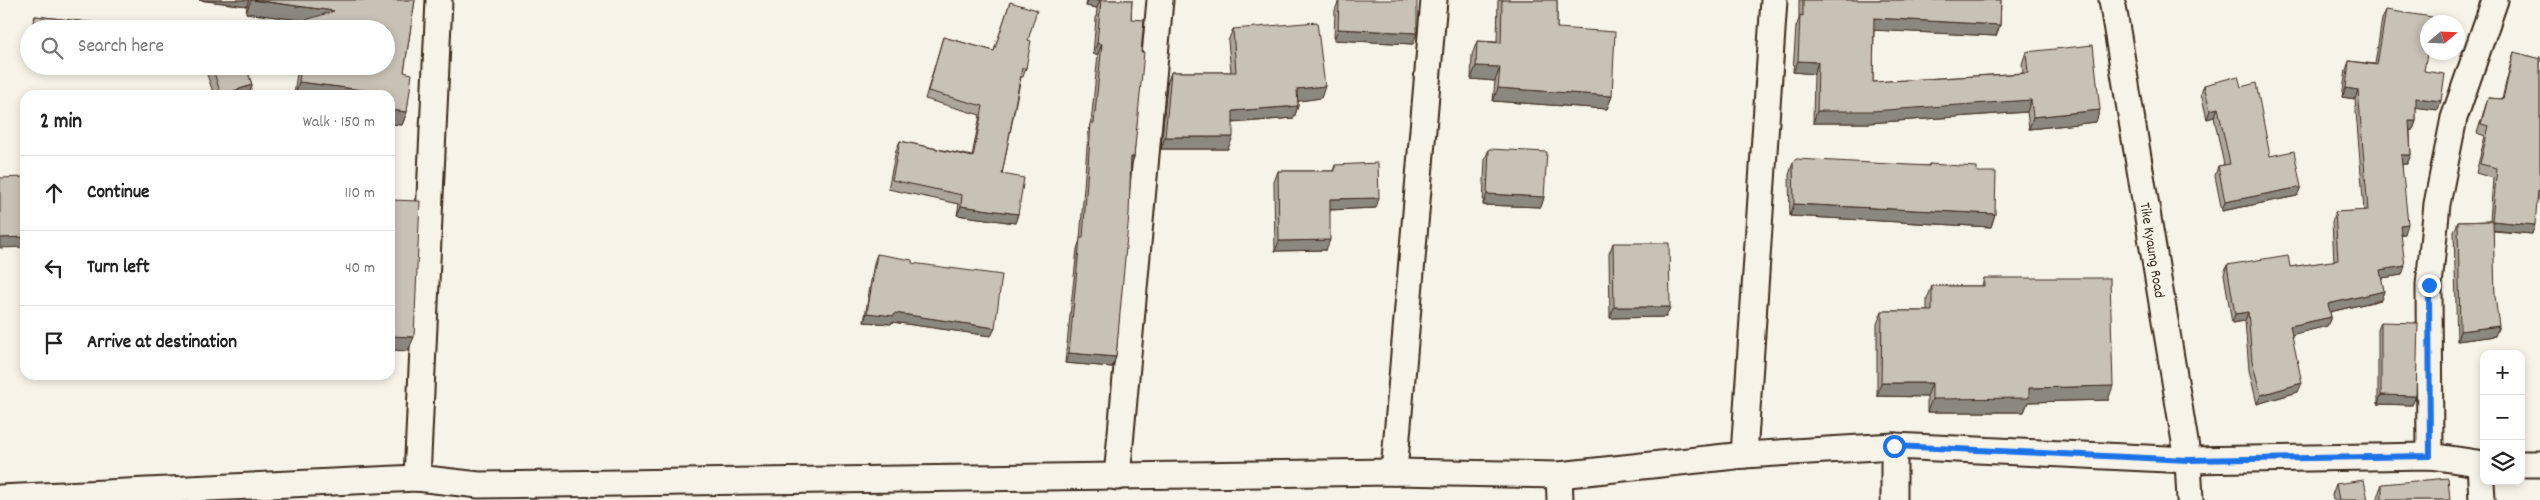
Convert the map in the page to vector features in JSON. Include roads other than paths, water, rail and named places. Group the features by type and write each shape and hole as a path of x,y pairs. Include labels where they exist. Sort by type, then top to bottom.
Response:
{"street":[{"path":"417,478 439,0"},
{"path":"1117,477 1160,0"},
{"path":"1394,472 1434,0"},
{"path":"1744,455 1774,0"},
{"name":"Tike Kyaung Road","path":"2112,0 2188,460 2190,500"},
{"path":"2430,456 2429,285 2437,204 2454,118 2494,0"},
{"path":"0,498 417,478 480,492 1394,472 1559,475 1744,455 1894,446 2188,460 2430,456 2480,464"},
{"path":"1894,446 1894,500"},
{"path":"2525,464 2540,464"},
{"path":"1559,475 1560,500"},
{"path":"2482,485 2482,500"}]}
